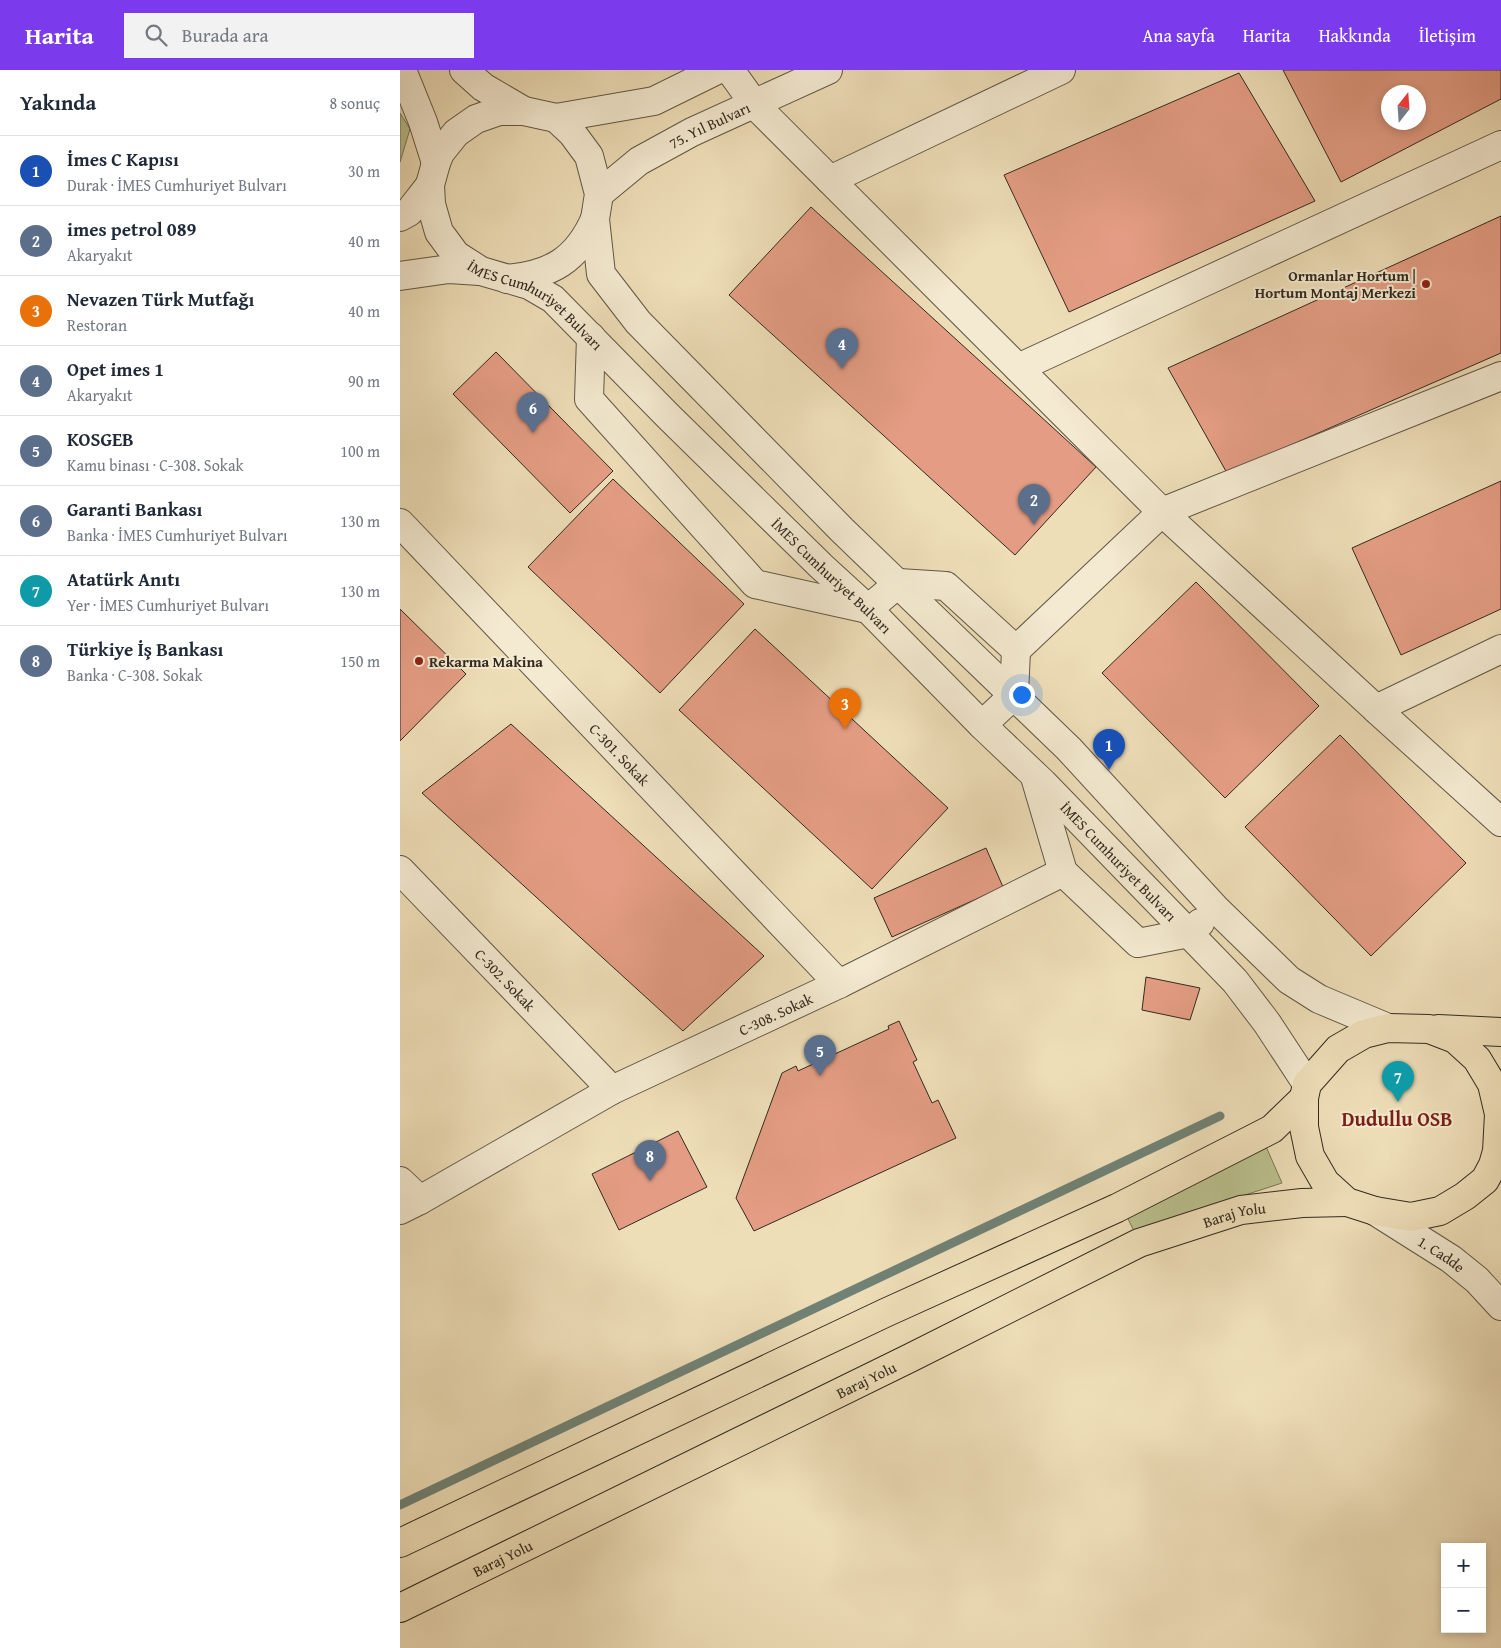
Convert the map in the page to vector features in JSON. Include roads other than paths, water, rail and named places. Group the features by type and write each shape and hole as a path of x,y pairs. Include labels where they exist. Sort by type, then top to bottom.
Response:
{"main road":[{"path":"400,1543 885,1313 1117,1208 1272,1129 1306,1091 1338,1049 1364,1034 1388,1028 1501,1032"},
{"path":"1306,1091 1304,1126 1310,1156 1325,1182 1347,1202 1375,1211 1411,1217 1440,1211 1465,1196 1485,1180 1498,1162 1499,1114 1492,1084 1477,1059 1455,1039 1428,1029"},
{"name":"Baraj Yolu","path":"400,1608 901,1363 1139,1243 1241,1210 1347,1202"}],"street":[{"name":"İMES Cumhuriyet Bulvarı","path":"402,70 423,122 433,174 431,204 439,232 456,255 481,271 529,285 553,299 669,417 868,610 1034,775 1235,980 1267,1023 1306,1091"},
{"path":"464,70 483,88 524,110 556,118 654,101 717,70"},
{"path":"730,70 754,105 1162,512 1501,822"},
{"name":"75. Yıl Bulvarı","path":"597,206 639,161 692,132 828,70"},
{"path":"830,180 1061,70"},
{"path":"400,217 409,212 433,174 440,153 456,133 476,119 499,111 524,110"},
{"path":"556,118 572,133 589,156 597,206 601,274 638,322 842,530 1069,749 1216,908 1289,980 1319,999 1388,1028"},
{"path":"1018,368 1501,145"},
{"path":"507,279 529,277 552,269 572,255 588,235 597,206"},
{"path":"400,276 449,269 481,271"},
{"path":"591,337 589,398 755,584 868,610 899,583 946,586 1016,650"},
{"path":"982,725 1014,695 1016,650 1162,512 1501,376"},
{"name":"C-301. Sokak","path":"400,523 839,984"},
{"path":"1376,709 1501,649"},
{"path":"1034,775 1063,872 1138,943 1189,933 1216,908"},
{"name":"C-302. Sokak","path":"400,870 612,1090"},
{"name":"C-308. Sokak","path":"410,1205 612,1090 839,984 1063,872"},
{"path":"400,1181 410,1205"},
{"name":"1. Cadde","path":"1375,1211 1451,1259 1477,1280 1501,1306"}],"waterway":[{"path":"400,1505 1220,1116"}],"place":[{"name":"Ormanlar Hortum | Hortum Montaj Merkezi","path":"1426,284"},
{"name":"Opet imes 1","path":"842,369"},
{"name":"Garanti Bankası","path":"533,433"},
{"name":"imes petrol 089","path":"1034,525"},
{"name":"Rekarma Makina","path":"419,661"},
{"name":"Nevazen Türk Mutfağı","path":"845,729"},
{"name":"İmes C Kapısı","path":"1109,770"},
{"name":"KOSGEB","path":"820,1076"},
{"name":"Atatürk Anıtı","path":"1398,1102"},
{"name":"Türkiye İş Bankası","path":"650,1181"}],"district":[{"name":"Dudullu OSB","path":"1397,1118"}]}
